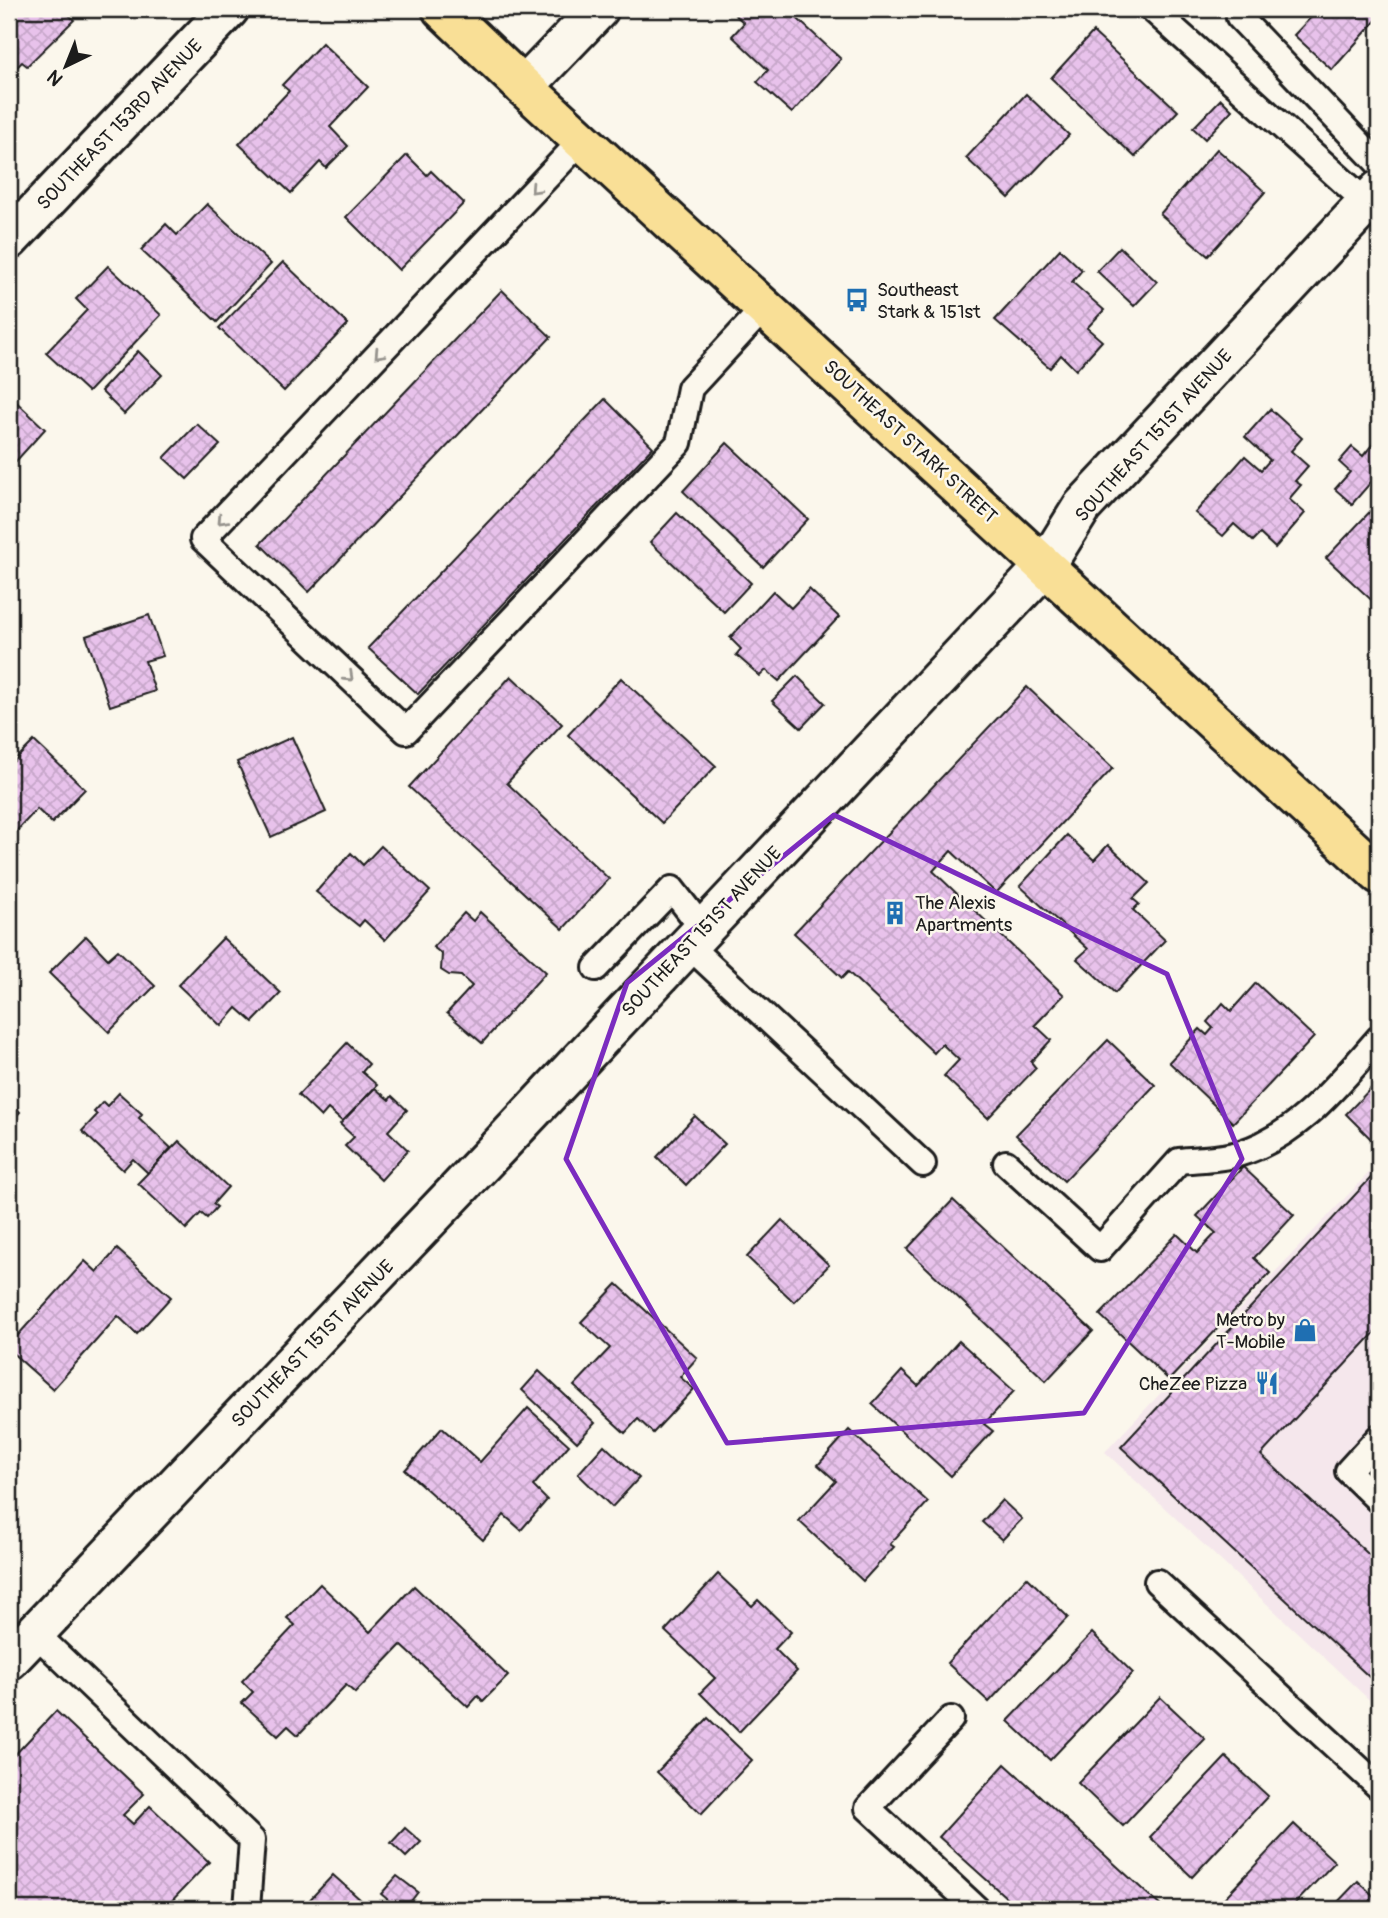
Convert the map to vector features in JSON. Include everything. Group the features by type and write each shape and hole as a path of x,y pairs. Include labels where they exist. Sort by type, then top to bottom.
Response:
{"main road":[{"name":"SOUTHEAST STARK STREET","path":"442,9 1379,874"}],"street":[{"name":"SOUTHEAST 153RD AVENUE","path":"9,240 229,9"},
{"path":"524,87 599,9"},
{"name":"SOUTHEAST 151ST AVENUE","path":"9,1660 1046,565 1082,507 1373,197"}],"lane":[{"path":"1152,9 1373,197"},
{"path":"1242,9 1240,17 1379,164"},
{"path":"582,140 204,540 406,731 679,443 690,388 765,307"},
{"path":"596,968 672,889 695,937 923,1164"},
{"path":"1006,1163 1100,1249 1179,1161 1237,1154 1293,1126 1320,1103 1379,1038"},
{"path":"1379,1437 1348,1471 1379,1501"},
{"path":"1157,1582 1379,1787"},
{"path":"34,1632 251,1840 247,1909"},
{"path":"951,1719 868,1808 977,1909"}],"highlighted area":[{"path":"834,815 1167,974 1242,1159 1084,1413 727,1443 566,1159 627,983"}],"shaded area":[{"path":"1379,1162 1379,1709 1105,1452"}],"building":[{"path":"9,9 63,9 74,20 27,66 22,62 9,75"},
{"path":"729,9 787,9 841,59 792,113 757,82 768,70 732,36 744,23"},
{"path":"1308,9 1379,9 1379,17 1332,70 1294,35 1314,14"},
{"path":"1093,32 1178,111 1135,157 1051,78"},
{"path":"322,43 368,87 330,127 348,146 326,168 320,162 291,193 239,144 289,91 282,85"},
{"path":"1026,94 1069,135 1009,198 966,158"},
{"path":"1221,99 1232,110 1205,139 1193,128"},
{"path":"1217,149 1265,192 1208,256 1160,214"},
{"path":"407,155 427,175 431,171 464,203 399,270 346,217"},
{"path":"207,204 271,264 217,322 141,250 166,224 177,235"},
{"path":"1120,247 1157,282 1134,306 1097,271"},
{"path":"1060,249 1082,270 1072,282 1104,310 1087,328 1102,341 1076,370 1061,355 1050,368 995,320"},
{"path":"283,262 348,324 284,391 219,328"},
{"path":"108,266 161,315 88,392 46,353 87,310 76,299"},
{"path":"502,290 551,337 309,592 260,544"},
{"path":"138,351 162,375 124,414 101,391"},
{"path":"9,395 45,429 9,469"},
{"path":"605,399 653,447 418,694 368,648"},
{"path":"1270,409 1302,438 1291,451 1308,466 1295,481 1301,485 1289,499 1305,513 1275,548 1260,534 1253,541 1234,524 1223,536 1195,513 1245,456 1261,470 1270,460 1245,437"},
{"path":"197,424 220,445 187,479 164,458"},
{"path":"1376,440 1379,443 1379,473 1352,504 1335,489 1350,472 1339,462 1352,447 1363,456"},
{"path":"727,443 808,519 763,567 683,491"},
{"path":"1379,502 1379,607 1326,558"},
{"path":"677,513 751,583 724,612 650,542"},
{"path":"809,589 839,617 779,681 766,670 760,676 736,655 741,649 730,638 773,591 791,608"},
{"path":"149,615 163,656 145,661 155,691 110,706 86,636"},
{"path":"511,676 562,724 507,783 609,879 563,929 409,787"},
{"path":"797,676 825,703 801,728 772,701"},
{"path":"621,678 716,766 662,823 568,735"},
{"name":"The Alexis Apartments","path":"1027,687 1113,768 996,893 951,851 933,871 1064,995 1035,1025 1051,1040 1031,1062 1036,1068 988,1118 944,1076 959,1060 942,1044 934,1053 848,972 842,978 794,933"},
{"path":"292,737 326,812 271,837 237,762"},
{"path":"34,741 85,789 52,823 37,809 11,837 9,766"},
{"path":"1067,835 1094,860 1108,845 1149,883 1133,899 1139,904 1133,910 1165,940 1115,993 1077,959 1088,949 1020,886"},
{"path":"381,846 430,891 385,940 364,920 359,926 316,892 351,853 363,865"},
{"path":"480,912 546,972 482,1043 447,1013 472,986 461,976 449,975 441,970 442,954 433,947 464,913 473,921"},
{"path":"86,936 108,959 118,950 155,986 109,1032 49,973"},
{"path":"223,938 281,993 253,1022 237,1008 221,1026 178,985"},
{"path":"1256,983 1314,1037 1233,1123 1169,1062 1200,1029 1207,1035 1213,1028 1207,1022 1223,1003 1231,1011"},
{"path":"1108,1040 1155,1085 1064,1181 1016,1135"},
{"path":"347,1043 369,1064 362,1072 377,1085 343,1122 328,1109 321,1117 298,1095"},
{"path":"1379,1080 1379,1147 1346,1114"},
{"path":"375,1088 389,1100 392,1096 407,1110 388,1131 408,1150 381,1180 345,1146 354,1137 340,1124"},
{"path":"119,1093 142,1114 139,1118 171,1148 148,1173 133,1159 123,1170 82,1131 97,1115 94,1112 103,1102 107,1106"},
{"path":"9,1100 20,1112 9,1124"},
{"path":"695,1116 725,1144 686,1185 657,1157"},
{"path":"179,1141 228,1187 213,1204 217,1207 207,1218 201,1213 186,1229 138,1183"},
{"path":"1243,1167 1294,1215 1254,1258 1270,1273 1169,1380 1100,1315 1177,1234 1197,1253 1216,1233 1197,1216"},
{"path":"1379,1169 1379,1328 1261,1455 1379,1564 1379,1686 1121,1447"},
{"path":"953,1200 1093,1331 1046,1381 907,1249"},
{"path":"782,1220 829,1265 794,1302 747,1257"},
{"path":"117,1249 171,1297 137,1334 118,1316 53,1389 9,1350 9,1345 85,1261 97,1272"},
{"path":"617,1284 697,1358 680,1377 694,1389 653,1433 638,1419 625,1433 574,1386 610,1348 581,1322"},
{"path":"959,1341 1014,1391 984,1424 993,1431 951,1476 872,1404 902,1371 918,1386"},
{"path":"539,1371 595,1423 577,1442 522,1390"},
{"path":"528,1408 569,1445 533,1486 547,1500 521,1530 504,1515 483,1540 405,1470 442,1428 480,1462"},
{"path":"849,1430 928,1502 890,1544 894,1547 863,1581 799,1521 836,1481 818,1465"},
{"path":"604,1445 639,1478 612,1507 578,1474"},
{"path":"1002,1500 1022,1519 1002,1540 982,1522"},
{"path":"718,1574 752,1606 758,1600 791,1632 775,1649 797,1671 739,1732 700,1693 715,1678 665,1631"},
{"path":"1027,1577 1068,1617 989,1702 947,1663"},
{"path":"320,1584 370,1632 414,1586 508,1676 483,1701 478,1696 468,1707 401,1645 355,1693 346,1685 298,1735 288,1726 278,1736 242,1703 253,1692 242,1681 295,1625 287,1618"},
{"path":"1092,1633 1133,1673 1050,1760 1008,1721"},
{"path":"1160,1697 1205,1739 1123,1826 1078,1783"},
{"path":"56,1711 144,1794 123,1815 133,1824 150,1806 209,1862 164,1909 9,1909 9,1761"},
{"path":"708,1718 752,1760 701,1814 657,1772"},
{"path":"1226,1757 1268,1796 1192,1877 1150,1837"},
{"path":"1005,1764 1164,1909 1019,1909 939,1837"},
{"path":"1294,1824 1335,1862 1290,1909 1214,1909"},
{"path":"405,1828 421,1842 406,1857 391,1843"},
{"path":"333,1875 371,1909 301,1909"},
{"path":"397,1876 418,1892 405,1909 399,1909 381,1894"},
{"path":"1358,1881 1379,1901 1379,1909 1331,1909"}],"place":[{"name":"Southeast Stark & 151st","path":"857,300"},
{"name":"The Alexis Apartments","path":"895,913"},
{"name":"Metro by T-Mobile","path":"1305,1330"},
{"name":"CheZee Pizza","path":"1267,1383"}]}
